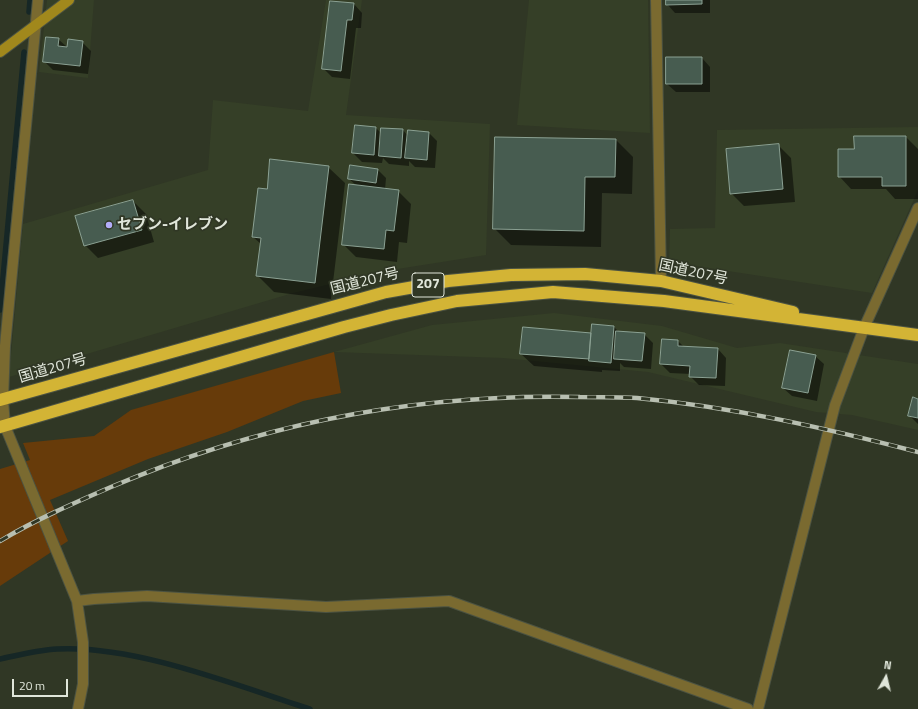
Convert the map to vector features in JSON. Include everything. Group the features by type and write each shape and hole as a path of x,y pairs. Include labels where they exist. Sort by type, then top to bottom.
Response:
{"highway":[{"name":"国道207号","path":"1,400 386,292 448,281 511,275 584,274 661,281 864,328"},
{"name":"国道207号","path":"2,427 344,327 457,301 553,292 664,301 918,335"}],"street":[{"path":"38,0 3,346 1,400 2,427 77,601 83,642 83,684 78,709"},
{"path":"0,52 68,0"},
{"path":"656,0 661,281"},
{"path":"758,709 835,405 864,328 918,208"},
{"path":"77,601 147,596 326,607 449,601 748,709"}],"shaded area":[{"path":"47,0 94,0 88,78 39,72"},
{"path":"326,0 362,0 346,115 490,124 486,255 385,271 293,293 9,377 23,224 208,170 213,100 308,111"},
{"path":"529,0 648,0 650,133 517,125"},
{"path":"918,127 918,190 872,293 669,262 670,229 715,228 717,130"},
{"path":"554,313 662,326 737,348 780,343 918,364 918,430 852,415 816,412 648,372 503,358 334,352 432,325"},
{"path":"334,352 341,393 303,401 227,432 148,459 50,500 68,541 0,586 0,469 30,460 23,443 94,436 131,410"}],"building":[{"path":"666,0 702,0 702,4 666,5"},
{"path":"330,1 354,3 352,20 347,20 341,71 322,69"},
{"path":"46,37 59,38 58,46 67,47 68,39 83,41 80,66 43,62"},
{"path":"666,57 702,57 702,84 666,84"},
{"path":"355,125 376,127 374,155 352,153"},
{"path":"381,128 403,129 401,158 379,156"},
{"path":"408,130 429,132 427,160 405,158"},
{"path":"854,136 906,136 906,186 882,186 882,177 838,177 838,149 854,149"},
{"path":"495,137 616,139 615,177 585,177 584,231 493,229"},
{"path":"779,144 783,189 730,194 726,149"},
{"path":"270,159 329,166 315,283 256,276 261,238 252,237 258,188 267,189"},
{"path":"350,165 378,169 376,183 348,179"},
{"path":"349,184 399,190 394,231 386,230 384,249 342,245"},
{"path":"133,200 142,230 84,246 75,216"},
{"path":"592,324 614,326 611,363 589,361"},
{"path":"523,327 591,333 589,359 520,354"},
{"path":"616,331 645,333 642,361 614,359"},
{"path":"662,339 678,340 678,346 718,348 716,378 689,377 690,366 660,364"},
{"path":"790,350 816,355 808,393 782,388"},
{"path":"913,397 918,399 918,418 908,416"}],"waterway":[{"path":"29,12 30,0"},
{"path":"0,310 24,52"},
{"path":"0,659 57,649 87,649 119,653 185,668 310,709"}],"railway":[{"path":"0,541 41,519 111,487 225,445 283,429 341,416 459,400 519,397 601,397 637,398 673,402 779,419 918,452"}],"place":[{"name":"セブン-イレブン","path":"109,225"}]}
